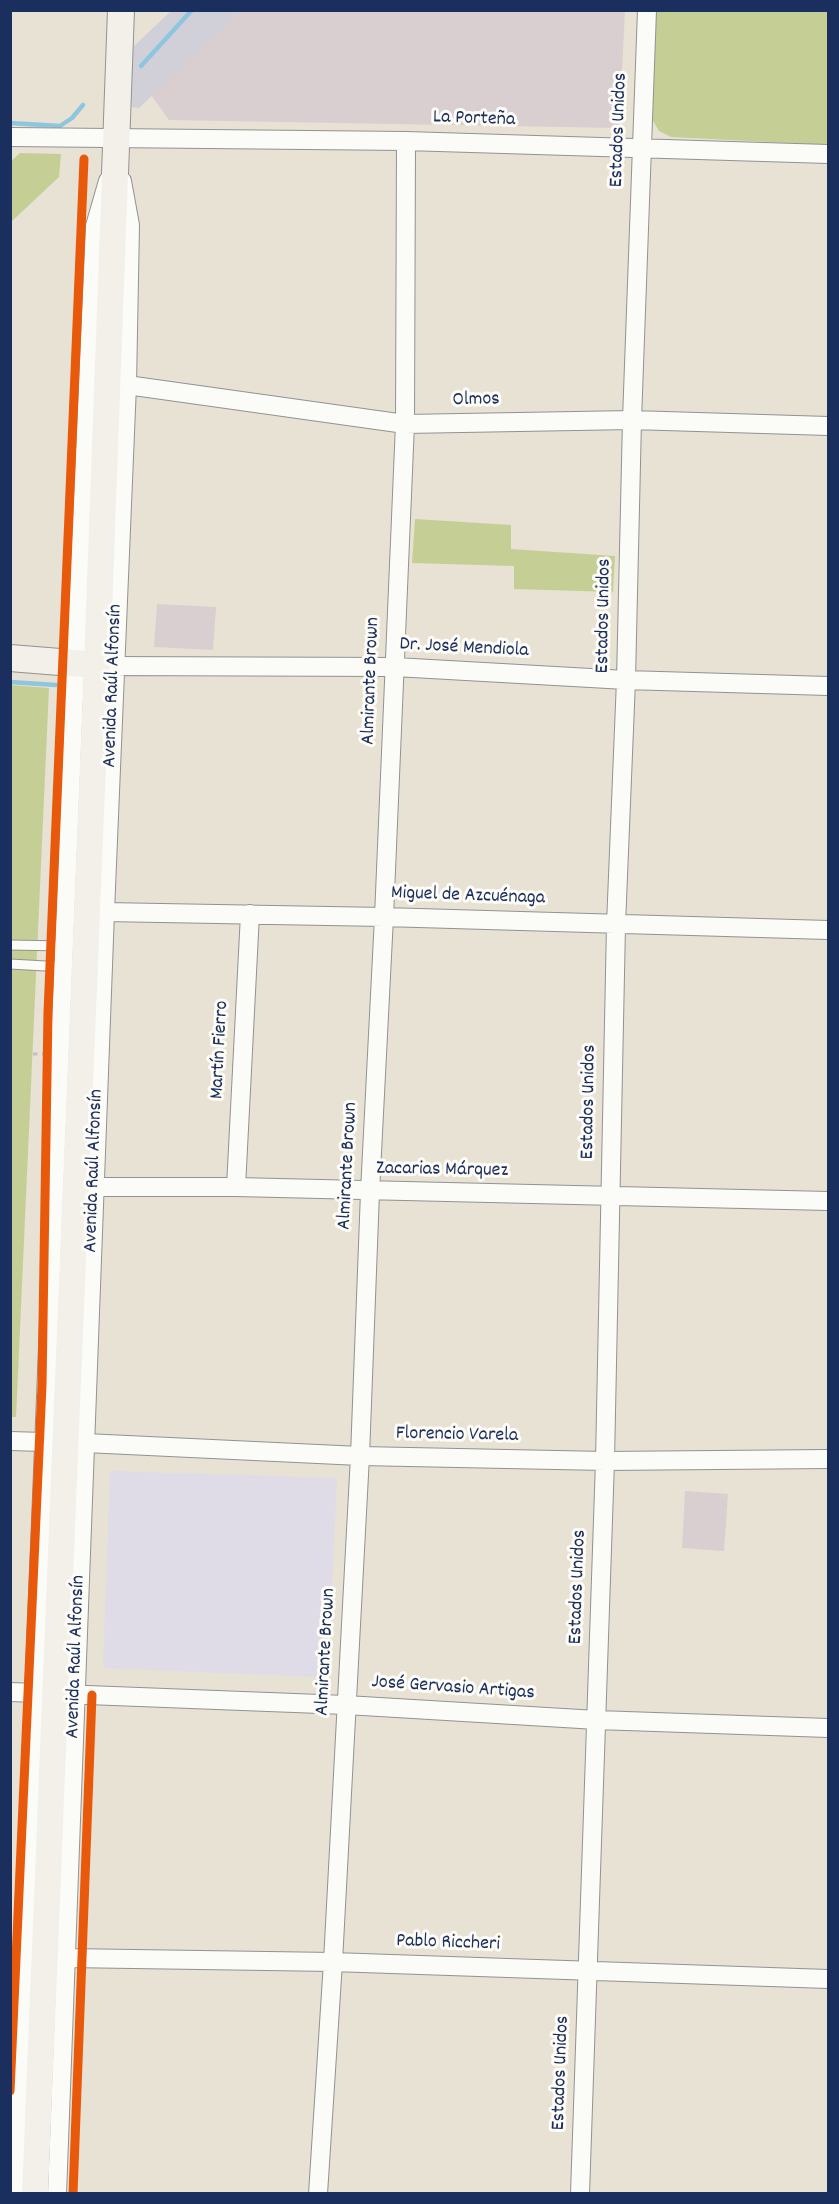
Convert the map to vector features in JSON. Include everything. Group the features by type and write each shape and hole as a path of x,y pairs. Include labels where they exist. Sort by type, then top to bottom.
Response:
{"main road":[{"name":"Avenida Raúl Alfonsín","path":"35,2193 36,1957 55,1694 121,10"},
{"path":"10,658 96,665"}],"street":[{"name":"Estados Unidos","path":"580,2193 605,1461 616,925 647,10"},
{"name":"La Porteña","path":"10,137 117,145 406,141 828,154"},
{"name":"Almirante Brown","path":"318,2193 333,1962 360,1456 395,668 405,424 406,141"},
{"name":"Avenida Raúl Alfonsín","path":"55,1694 85,1443 75,1186 63,967 128,385 130,225 117,145"},
{"name":"Olmos","path":"128,385 405,424 632,420 828,426"},
{"name":"Avenida Raúl Alfonsín","path":"55,1694 44,1442 105,912 96,665"},
{"name":"Dr. José Mendiola","path":"96,665 395,668 626,680 828,686"},
{"name":"Miguel de Azcuénaga","path":"105,912 384,917 828,930"},
{"name":"Martín Fierro","path":"236,1187 250,914"},
{"name":"Zacarias Márquez","path":"75,1186 236,1187 370,1192 828,1201"},
{"path":"10,1441 44,1442"},
{"name":"Florencio Varela","path":"85,1443 360,1456 605,1461 828,1459"},
{"name":"José Gervasio Artigas","path":"10,1692 346,1705 597,1720 828,1728"},
{"name":"Avenida Raúl Alfonsín","path":"14,2193 36,1957"},
{"name":"Avenida Raúl Alfonsín","path":"36,1957 57,2193"},
{"name":"Pablo Riccheri","path":"36,1957 333,1962 828,1979"}],"lane":[{"path":"10,945 64,946"},
{"path":"10,964 63,967"}],"path":[{"path":"47,1066 48,1044"}],"shaded area":[{"path":"171,11 241,11 139,108 132,107 129,68 134,46"},
{"path":"110,1471 337,1478 328,1668 318,1677 103,1668"}],"green space":[{"path":"656,11 828,11 828,145 671,137 659,131 652,119"},
{"path":"20,153 61,154 59,177 11,222 11,161"},
{"path":"415,519 511,525 511,549 615,556 613,592 514,589 514,566 412,563"},
{"path":"11,685 49,688 16,1417 11,1417"}],"building":[{"path":"241,10 625,10 619,128 169,120 151,95"},
{"path":"157,604 216,607 213,650 154,647"},
{"path":"685,1491 728,1494 724,1551 682,1548"}],"waterway":[{"path":"141,66 192,10"},
{"path":"10,123 60,126 72,118 83,105"},
{"path":"10,682 56,685"}],"cycle path":[{"path":"10,2091 42,1385 48,1012 84,159"},
{"path":"73,2194 92,1695"}]}
